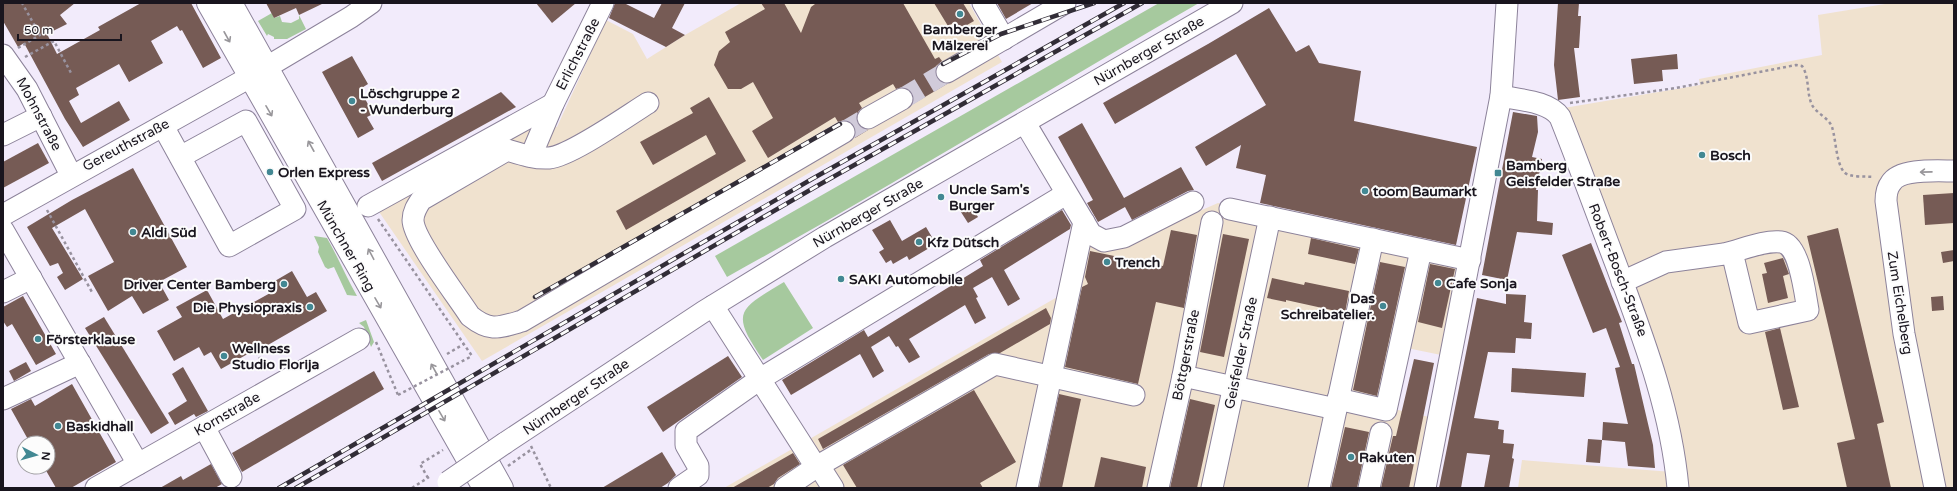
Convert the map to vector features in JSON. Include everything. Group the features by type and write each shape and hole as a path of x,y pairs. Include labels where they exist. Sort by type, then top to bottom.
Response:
{"main road":[{"name":"Münchner Ring","path":"208,3 258,72 502,488"},
{"name":"Münchner Ring","path":"231,3 258,72 484,488"}],"street":[{"name":"Gereuthstraße","path":"3,215 258,72 347,10 370,3"},
{"name":"Erlichstraße","path":"531,156 553,104 603,3"},
{"path":"983,3 1004,38"},
{"path":"948,72 1065,3"},
{"name":"Nürnberger Straße","path":"437,480 506,443 528,440 713,306 825,237 1232,3"},
{"path":"1425,488 1501,96 1507,3"},
{"name":"Mohnstraße","path":"6,59 27,89 71,176"},
{"path":"1501,96 1555,110"},
{"path":"868,118 902,99"},
{"path":"648,103 566,154 549,158 531,156 507,150 421,200 415,209 413,221 417,236 470,316 482,325 492,328 522,321 844,132"},
{"path":"368,206 553,104"},
{"name":"Robert-Bosch-Straße","path":"1555,110 1575,155 1622,282 1642,331 1664,406 1678,488"},
{"path":"3,135 41,116"},
{"path":"163,126 228,246 295,209 246,121 180,157"},
{"path":"1025,123 1066,194 1088,228 1104,242 1124,237 1193,202"},
{"path":"1899,175 1916,172 1954,171"},
{"name":"Zum Eichelberg","path":"1899,175 1891,182 1887,193 1886,208 1908,354 1935,488"},
{"path":"679,488 698,475 698,466 686,445 686,431 760,379 1066,194"},
{"path":"1230,209 1470,260"},
{"name":"Geisfelder Straße","path":"1212,488 1270,217"},
{"name":"Böttgerstraße","path":"1158,488 1183,376 1212,222"},
{"path":"1027,488 1050,377 1088,228"},
{"path":"3,230 138,464"},
{"path":"1319,488 1373,239"},
{"path":"1183,376 1234,387 1337,404 1386,410 1421,250"},
{"path":"1622,282 1666,262 1732,252"},
{"path":"3,292 31,278"},
{"path":"713,306 817,467 833,488"},
{"name":"Kornstraße","path":"96,488 275,386 368,343"},
{"path":"3,399 80,363"},
{"path":"785,488 817,467 995,364 1134,395"},
{"path":"204,427 231,477"},
{"path":"1369,488 1381,432"}],"path":[{"path":"6,59 40,35 22,3"},
{"path":"6,59 54,41 71,73"},
{"path":"1555,110 1565,103 1676,88 1796,65 1802,66 1808,76 1811,103 1818,113 1830,123 1833,128 1839,159 1844,172 1848,175 1876,177 1899,175"},
{"path":"38,194 93,294"},
{"path":"368,206 472,356 398,394 368,343"},
{"path":"256,352 275,386"},
{"path":"510,464 528,440 551,488"},
{"path":"412,488 437,480 420,464 439,452"}],"shaded area":[{"path":"741,3 969,3 1002,62 482,361 375,206 535,117 557,127 606,20 633,34 647,59"},
{"path":"1891,3 1954,3 1954,488 1518,488 1522,460 1672,472 1663,423 1552,110 1700,85 1699,79 1822,55 1818,15"},
{"path":"1218,203 1461,250 1441,355 1407,348 1394,409 1429,417 1418,488 724,488 1059,296 1076,223 1142,236"}],"green space":[{"path":"1159,3 1199,3 846,210 727,277 715,256"},
{"path":"272,13 274,18 280,16 282,22 291,23 299,19 299,15 306,29 287,39 274,39 274,37 268,34 267,36 258,21"},
{"path":"314,236 327,238 357,296 347,295 334,267 328,269 325,267 318,252 319,247"},
{"path":"784,282 813,328 763,360 746,332 743,322 744,314 748,306"},
{"path":"366,320 374,342 371,347 364,327 359,323"}],"building":[{"path":"3,3 75,3 60,15 67,24 47,34 57,54 100,30 98,27 141,3 191,3 221,58 203,68 182,30 180,31 177,26 151,41 163,63 129,82 119,64 76,88 79,95 69,101 81,123 119,101 130,120 83,147 65,119 24,43 18,47 3,21"},
{"path":"266,3 324,3 299,15 296,8 274,18"},
{"path":"536,3 576,3 552,23"},
{"path":"615,3 624,3 654,18 662,3 685,3 672,28 685,35 666,47 609,18"},
{"path":"761,3 784,3 801,33 811,7 815,4 903,3 935,59 939,57 942,61 936,66 936,78 947,84 913,104 914,99 912,93 908,89 903,87 896,89 893,84 859,103 862,108 856,117 857,123 862,128 868,130 855,138 856,132 854,126 850,122 844,120 838,122 835,117 768,158 752,131 773,118 753,82 741,89 728,89 714,65 719,51 730,42 725,32 765,9"},
{"path":"934,3 963,3 974,21 960,29 955,22 948,26"},
{"path":"997,3 1033,3 1006,19"},
{"path":"1558,3 1579,3 1578,16 1581,16 1579,48 1574,48 1580,97 1558,100 1554,65"},
{"name":"toom Baumarkt","path":"1269,8 1296,52 1309,45 1319,63 1361,71 1354,121 1477,147 1456,245 1260,203 1266,175 1236,168 1241,145 1206,166 1195,147 1266,105 1236,54 1115,124 1103,103"},
{"path":"1677,54 1678,69 1662,70 1663,81 1634,84 1631,59"},
{"name":"Löschgruppe 2 - Wunderburg","path":"352,56 368,84 360,89 373,114 367,117 374,129 358,138 322,72"},
{"path":"501,92 516,107 382,181 372,163"},
{"path":"709,97 746,161 626,230 616,211 716,154 706,135 653,165 640,142 693,113 690,108"},
{"path":"1513,112 1537,116 1538,132 1532,157 1542,159 1536,190 1538,190 1537,221 1553,223 1552,235 1517,232 1507,280 1482,275"},
{"path":"1082,123 1124,198 1181,167 1194,190 1188,191 1132,220 1125,207 1098,222 1087,203 1093,200 1058,137"},
{"path":"38,143 49,163 3,188 3,162"},
{"name":"Aldi Süd","path":"133,168 187,267 159,282 169,300 143,314 132,296 108,311 88,276 114,262 85,209 52,228 83,279 65,290 57,277 63,273 58,263 50,266 27,227 72,200"},
{"path":"1954,193 1954,223 1925,225 1923,195"},
{"path":"969,203 978,217 968,223 959,209"},
{"path":"1062,210 1071,225 1070,229 1004,270 1020,299 1008,306 992,277 973,288 978,297 976,298 986,318 975,324 965,305 909,339 920,357 909,363 898,346 896,347 889,336 871,347 884,371 873,378 860,354 791,395 782,380 864,330 868,337 983,266 980,260"},
{"path":"890,220 902,241 926,227 936,244 909,260 907,256 893,264 891,260 886,263 879,252 884,249 872,230"},
{"path":"1838,228 1884,422 1877,424 1891,488 1847,488 1837,443 1855,439 1807,236"},
{"path":"1171,230 1197,235 1184,308 1156,302 1138,384 1065,367 1082,287 1088,284 1085,277 1090,251 1163,266"},
{"path":"1223,234 1249,239 1224,357 1200,352"},
{"path":"1311,238 1359,249 1355,264 1308,254"},
{"path":"1591,243 1622,322 1619,323 1632,364 1634,364 1653,445 1655,468 1628,466 1625,442 1602,440 1603,422 1628,424 1615,368 1620,367 1606,328 1593,333 1562,255"},
{"path":"1954,250 1954,261 1943,263 1941,252"},
{"path":"1783,258 1789,274 1783,276 1788,298 1768,303 1762,274 1767,273 1764,263"},
{"path":"1380,262 1405,267 1377,396 1353,390"},
{"path":"1430,264 1455,269 1442,328 1418,322"},
{"path":"292,271 307,297 316,292 327,311 254,353 253,351 221,369 211,352 204,356 199,347 174,361 157,331 182,317 176,307 207,290 223,319 272,292 268,285"},
{"path":"1272,278 1304,285 1305,282 1349,291 1345,313 1286,300 1286,302 1267,298"},
{"path":"1506,294 1526,295 1524,322 1532,323 1531,339 1516,338 1515,353 1488,352 1474,418 1499,421 1498,429 1504,430 1503,443 1514,444 1512,458 1514,459 1509,488 1484,488 1490,455 1467,453 1461,488 1439,488 1477,298 1506,304"},
{"path":"23,296 56,354 36,365 12,324 7,327 3,321 3,307"},
{"path":"1943,296 1944,310 1932,311 1931,297"},
{"path":"1046,308 1051,318 1050,324 1000,353 989,354 823,449 818,439"},
{"path":"104,317 169,423 151,434 85,328"},
{"path":"1780,328 1799,407 1783,410 1765,332"},
{"path":"728,356 742,377 663,432 647,407"},
{"path":"1414,359 1434,363 1409,488 1381,488 1393,436 1396,436"},
{"path":"26,362 31,371 14,381 9,371"},
{"path":"183,367 208,411 196,417 194,414 175,425 168,413 187,401 172,374"},
{"path":"1512,368 1586,373 1584,397 1511,392"},
{"path":"374,371 384,389 242,472 232,453"},
{"name":"Baskidhall","path":"72,384 116,462 71,488 56,488 49,475 56,475 56,435 26,435 11,409 31,399 35,406"},
{"path":"974,390 1016,462 980,483 983,488 857,488 843,465"},
{"path":"1059,394 1081,399 1062,488 1039,488"},
{"path":"1190,399 1215,405 1197,488 1170,488"},
{"name":"Rakuten","path":"1345,427 1369,432 1357,488 1331,488"},
{"path":"1588,439 1602,440 1600,463 1586,462"},
{"path":"662,452 676,475 660,488 602,488"},
{"path":"793,453 800,464 778,478 774,484 767,488 732,488"},
{"path":"1101,457 1146,467 1142,488 1094,488"},
{"path":"211,464 222,484 215,488 160,488 181,476 183,480"}],"tunnel":[{"path":"902,99 947,72"},
{"path":"844,132 868,118"}],"railway":[{"path":"943,64 1001,34 1094,3"},
{"path":"279,488 812,179 1124,3"},
{"path":"296,488 817,186 1142,3"},
{"path":"535,297 840,124"}],"place":[{"name":"Bamberger Mälzerei","path":"960,14"},
{"name":"Löschgruppe 2 - Wunderburg","path":"352,101"},
{"name":"Bosch","path":"1702,155"},
{"name":"Orlen Express","path":"270,172"},
{"name":"Bamberg Geisfelder Straße","path":"1498,173"},
{"name":"toom Baumarkt","path":"1365,191"},
{"name":"Uncle Sam's Burger","path":"941,197"},
{"name":"Aldi Süd","path":"133,232"},
{"name":"Kfz Dütsch","path":"919,242"},
{"name":"Trench","path":"1107,262"},
{"name":"SAKI Automobile","path":"841,279"},
{"name":"Cafe Sonja","path":"1438,283"},
{"name":"Driver Center Bamberg","path":"284,284"},
{"name":"Das Schreibatelier.","path":"1383,306"},
{"name":"Die Physiopraxis","path":"310,307"},
{"name":"Försterklause","path":"38,339"},
{"name":"Wellness Studio Florija","path":"224,356"},
{"name":"Baskidhall","path":"58,426"},
{"name":"Rakuten","path":"1351,457"}]}
